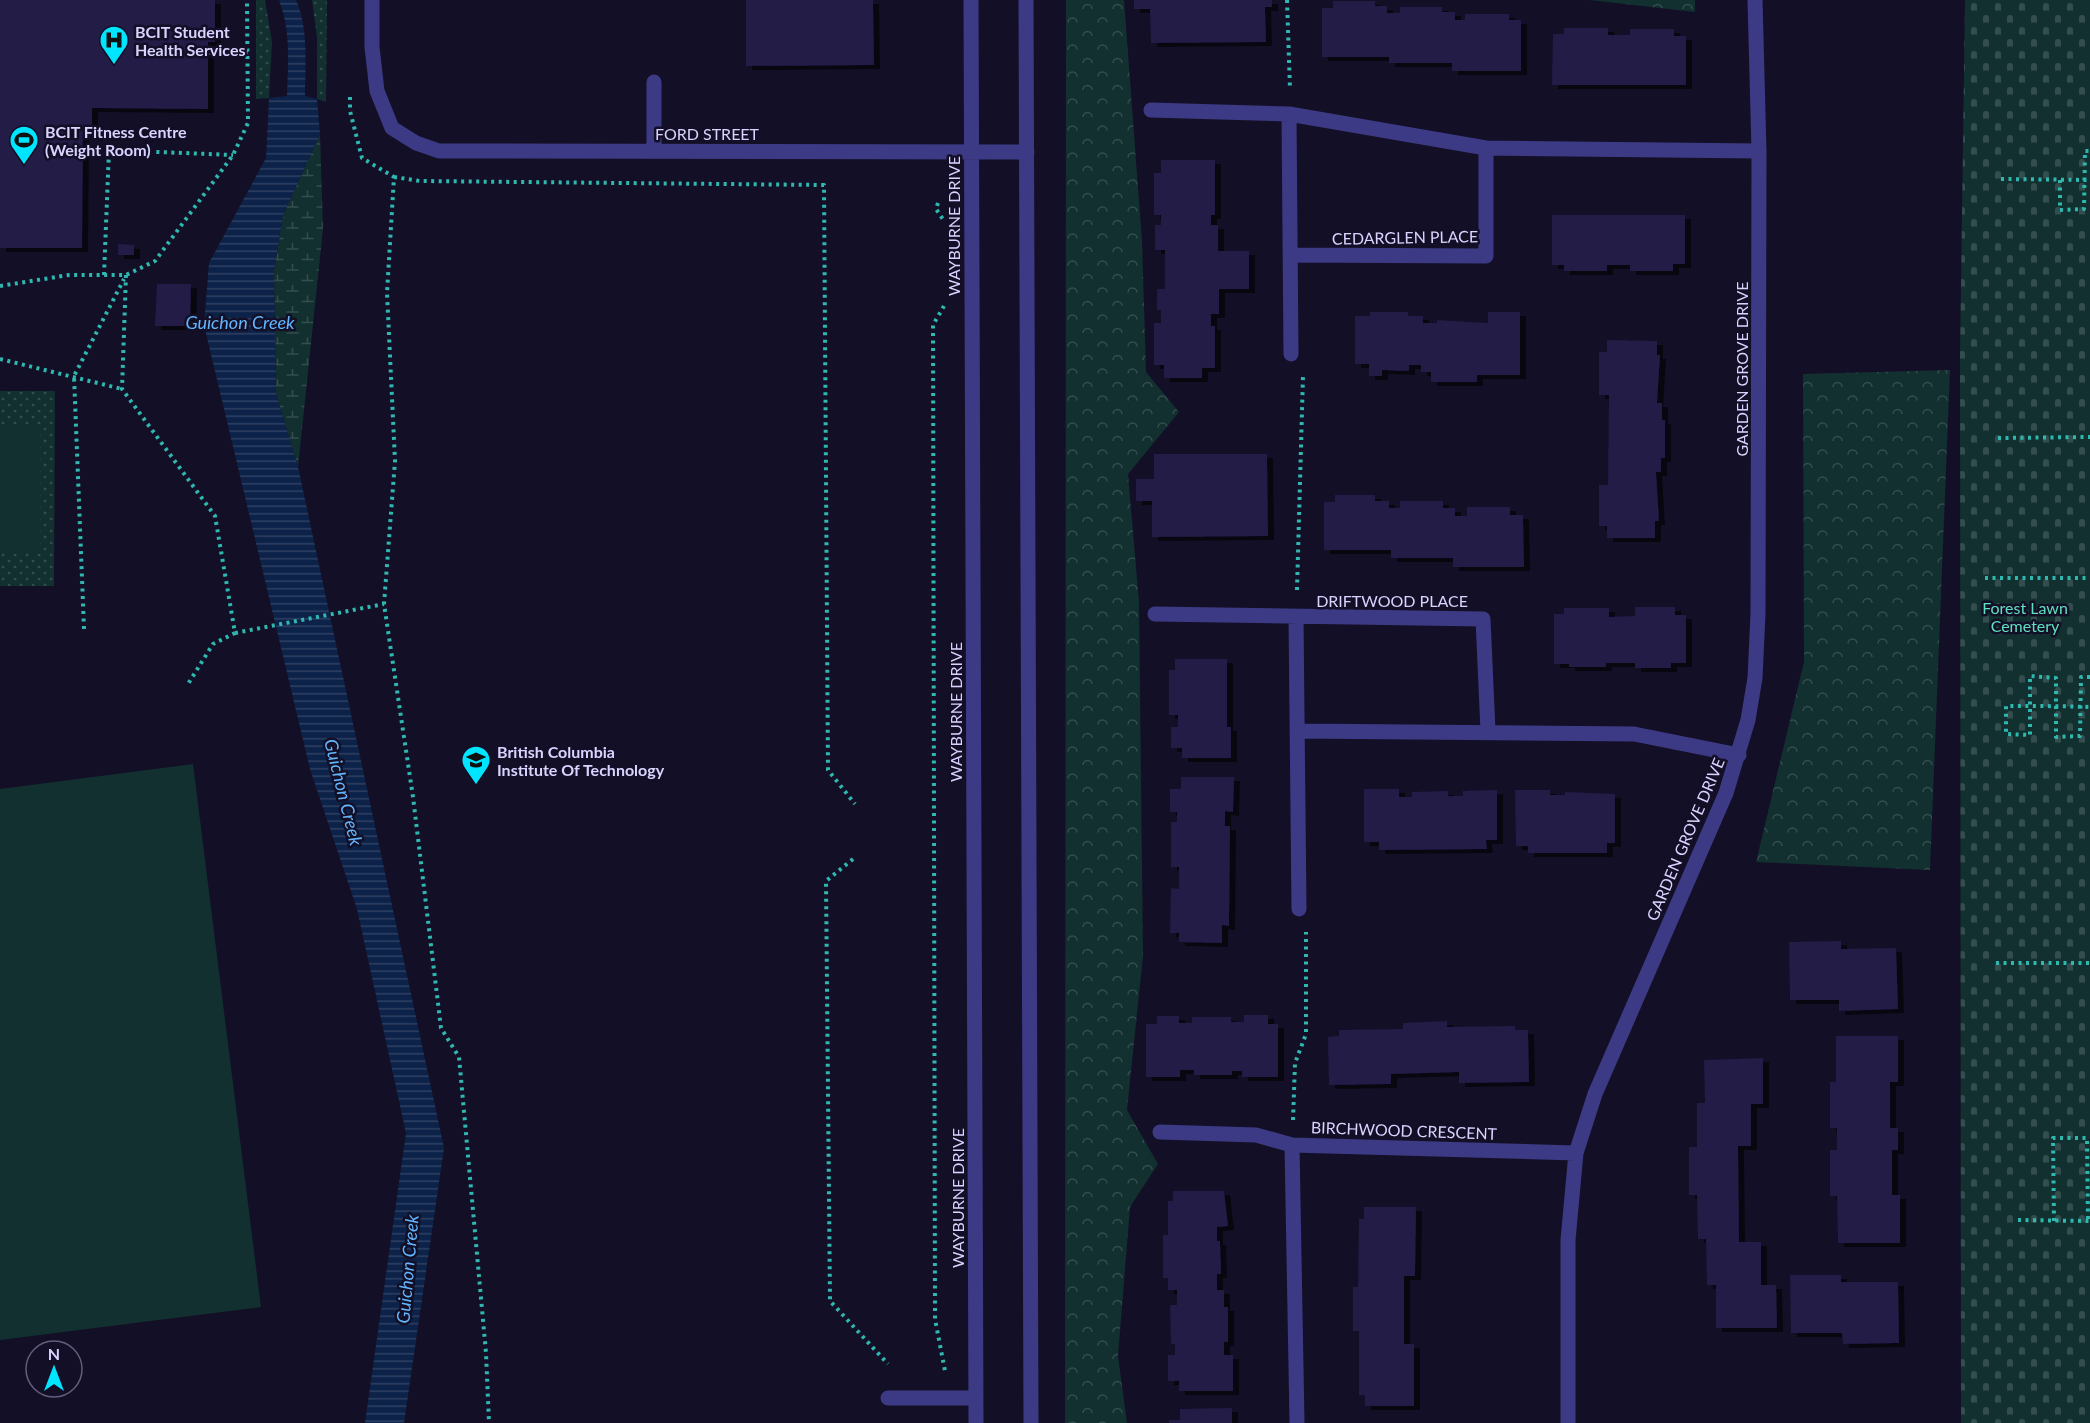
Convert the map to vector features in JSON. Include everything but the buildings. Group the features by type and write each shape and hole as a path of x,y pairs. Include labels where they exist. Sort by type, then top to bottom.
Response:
{"street":[{"name":"FORD STREET","path":"372,0 372,47 377,91 392,129 416,143 440,151 1027,152"},
{"name":"WAYBURNE DRIVE","path":"971,0 976,1423"},
{"path":"1026,0 1031,1423"},
{"name":"GARDEN GROVE DRIVE","path":"1568,1423 1568,1240 1576,1153 1595,1094 1726,793 1739,755 1755,678 1758,614 1759,151 1755,0"},
{"path":"654,82 654,151"},
{"path":"1151,110 1289,114 1486,148 1759,151"},
{"path":"1289,114 1291,354"},
{"name":"CEDARGLEN PLACE","path":"1291,255 1486,256 1486,148"},
{"name":"DRIFTWOOD PLACE","path":"1155,614 1249,613 1296,617 1483,619 1488,732"},
{"name":"DRIFTWOOD PLACE","path":"1296,617 1299,909"},
{"path":"1298,732 1634,734 1739,755"},
{"path":"1160,1132 1256,1136 1292,1145"},
{"name":"BIRCHWOOD CRESCENT","path":"1297,1423 1292,1145 1576,1153"},
{"path":"888,1398 976,1398"}],"path":[{"path":"0,286 69,275 126,276 155,261 233,155 248,123 247,0"},
{"path":"1287,0 1289,114"},
{"path":"208,53 248,52"},
{"path":"350,88 350,111 362,158 394,177 420,181 824,185 828,770 855,804"},
{"path":"104,276 109,150 233,155"},
{"path":"2060,180 2060,210 2084,209 2085,151 2090,151"},
{"path":"394,177 387,293 395,461 384,604 413,797 441,1029 459,1057 486,1353 489,1423"},
{"path":"2001,179 2090,180"},
{"path":"938,203 936,208 946,224"},
{"path":"84,629 74,376 126,276"},
{"path":"126,276 122,389 214,516 235,633"},
{"path":"945,1371 935,1307 933,324 946,302"},
{"path":"1291,354 1303,369 1296,617"},
{"path":"0,359 122,389"},
{"path":"1998,438 2090,437"},
{"path":"1985,578 2090,578"},
{"path":"188,684 213,644 235,633 384,604"},
{"path":"2090,677 2081,677 2081,706 2080,736 2056,737 2056,706 2056,678 2030,676 2030,706 2030,735 2006,734 2006,706 2030,706 2056,706 2081,706 2090,707"},
{"path":"853,859 826,881 830,1301 888,1364"},
{"path":"1292,1145 1295,1063 1306,1034 1306,921 1299,909"},
{"path":"1996,963 2090,963"},
{"path":"2018,1220 2054,1221 2089,1221 2087,1138 2053,1138 2054,1221"}],"green space":[{"path":"256,0 265,0 272,42 269,98 256,99"},
{"path":"312,0 327,0 326,102 317,99 317,37"},
{"path":"1066,0 1124,0 1142,241 1146,372 1179,412 1128,474 1139,602 1143,956 1127,1110 1158,1164 1130,1207 1118,1356 1127,1423 1065,1423"},
{"path":"1590,0 1695,0 1695,12"},
{"name":"Forest Lawn Cemetery","path":"1965,0 2090,0 2090,1423 1961,1423 1960,355"},
{"path":"320,134 323,229 298,467 276,394 274,271 283,215"},
{"path":"1950,370 1930,870 1756,862 1804,662 1803,374"},
{"path":"0,391 55,391 54,586 0,586"},
{"path":"0,425 40,425 40,553 0,553"},
{"path":"193,764 261,1307 0,1340 0,789"}],"water":[{"name":"Guichon Creek","path":"279,0 296,0 300,11 305,47 305,96 317,99 320,134 283,215 274,271 276,394 298,467 444,1148 404,1423 365,1423 406,1133 357,909 310,769 204,325 209,263 266,158 269,98 287,96 287,35"}],"place":[{"name":"BCIT Student Health Services","path":"114,66"},
{"name":"BCIT Fitness Centre (Weight Room)","path":"24,166"},
{"name":"British Columbia Institute Of Technology","path":"476,786"}]}
